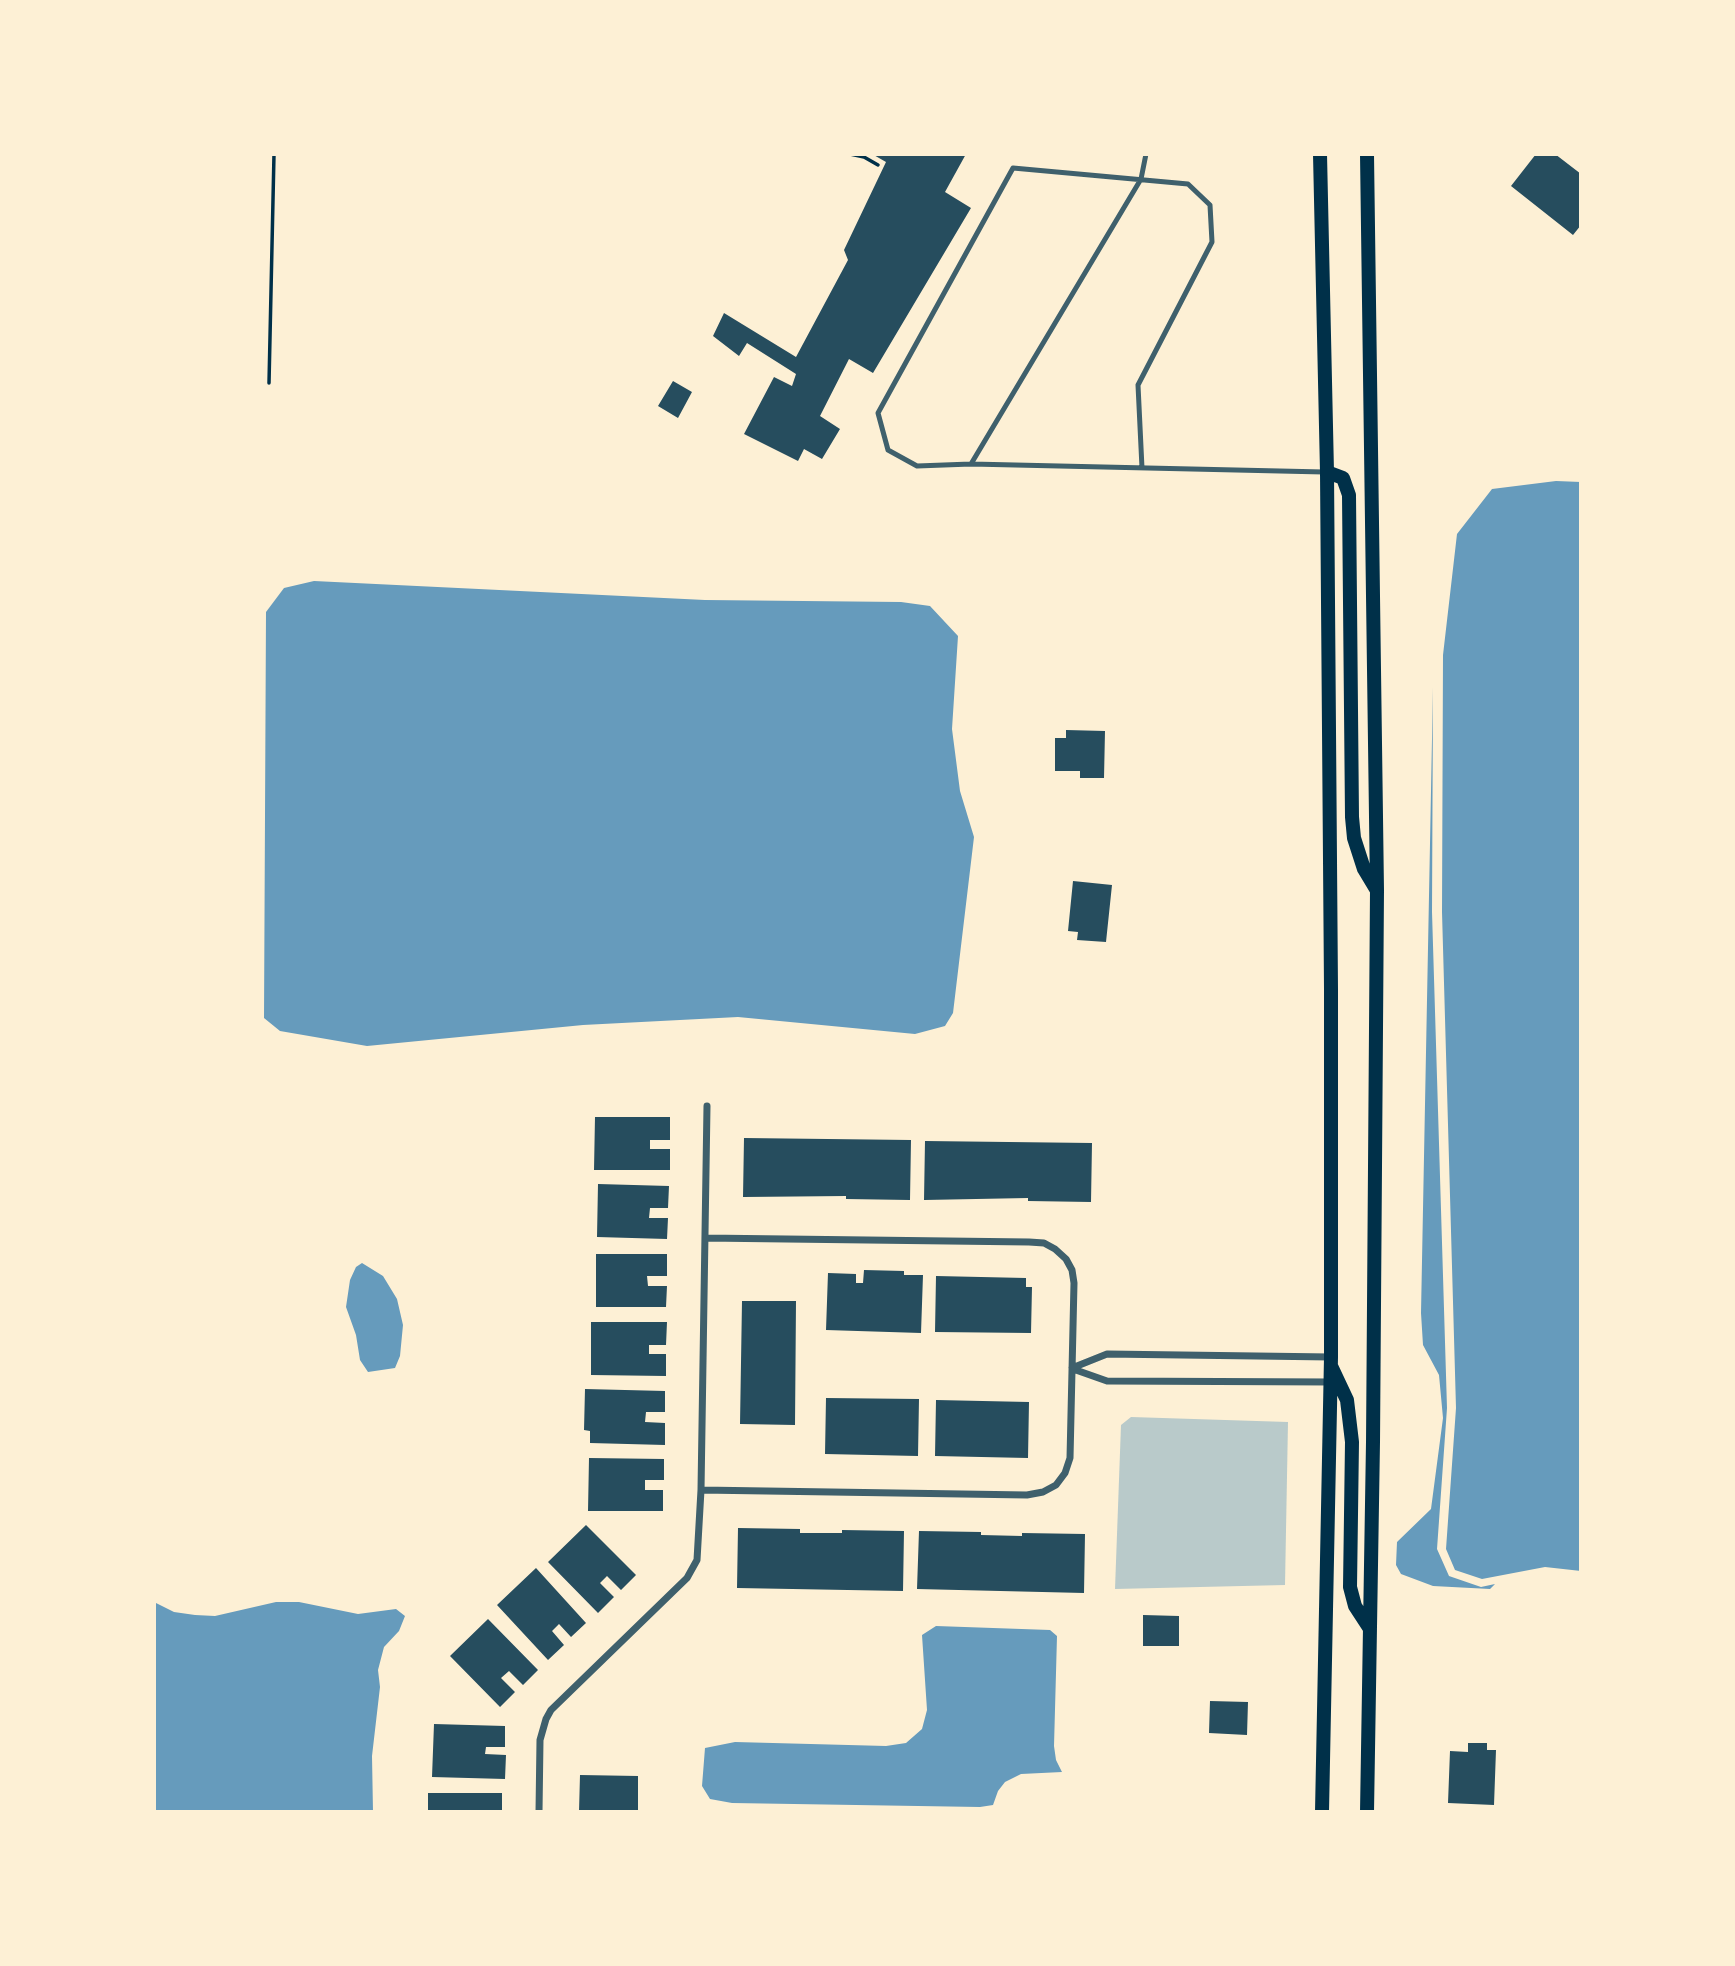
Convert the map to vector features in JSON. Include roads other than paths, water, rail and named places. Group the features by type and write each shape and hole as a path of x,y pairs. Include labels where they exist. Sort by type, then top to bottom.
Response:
{"main road":[{"path":"1320,154 1327,472 1331,879 1330,1382 1322,1812"},
{"path":"1367,154 1377,890 1367,1812"},
{"path":"1327,472 1343,478 1349,495 1352,817 1354,838 1364,869 1377,890"},
{"path":"1330,1361 1347,1400 1352,1442 1350,1587 1355,1606 1370,1629"}],"street":[{"path":"539,1812 540,1740 551,1710 693,1570 700,1546 707,1106"},
{"path":"701,1490 1027,1495 1043,1492 1056,1485 1065,1473 1070,1458 1074,1283 1072,1270 1066,1259 1044,1244 705,1238"},
{"path":"1072,1368 1107,1354 1330,1361"},
{"path":"1072,1368 1107,1381 1330,1382"}],"lane":[{"path":"971,464 1141,179 1146,154"},
{"path":"1142,468 1138,385 1212,242 1210,205 1188,184 1013,168 878,413 888,450 917,466 971,464 1142,468 1327,472"}],"water":[{"path":"1556,481 1581,482 1581,1571 1545,1567 1482,1579 1455,1570 1446,1549 1456,1408 1442,912 1443,655 1457,534 1492,489"},
{"path":"314,581 705,600 901,602 930,606 958,636 952,729 960,791 974,837 953,1013 945,1026 915,1034 738,1017 583,1025 367,1046 280,1031 264,1018 266,612 284,588"},
{"path":"1433,687 1432,912 1447,1408 1437,1549 1449,1576 1481,1587 1495,1584 1490,1589 1433,1586 1401,1574 1396,1565 1397,1542 1431,1509 1443,1418 1439,1375 1423,1345 1421,1313"},
{"path":"362,1263 383,1276 397,1299 403,1325 400,1356 395,1368 368,1372 360,1360 356,1335 346,1307 350,1280 356,1267"},
{"path":"154,1602 174,1612 195,1615 215,1616 276,1602 299,1602 358,1614 396,1609 405,1616 399,1631 384,1647 378,1670 380,1687 372,1756 373,1812 154,1812"},
{"path":"936,1626 1050,1630 1057,1636 1054,1746 1056,1760 1062,1772 1021,1774 1005,1782 993,1805 980,1807 732,1803 710,1799 702,1786 705,1748 735,1742 886,1746 906,1743 922,1729 927,1710 922,1635"}]}
